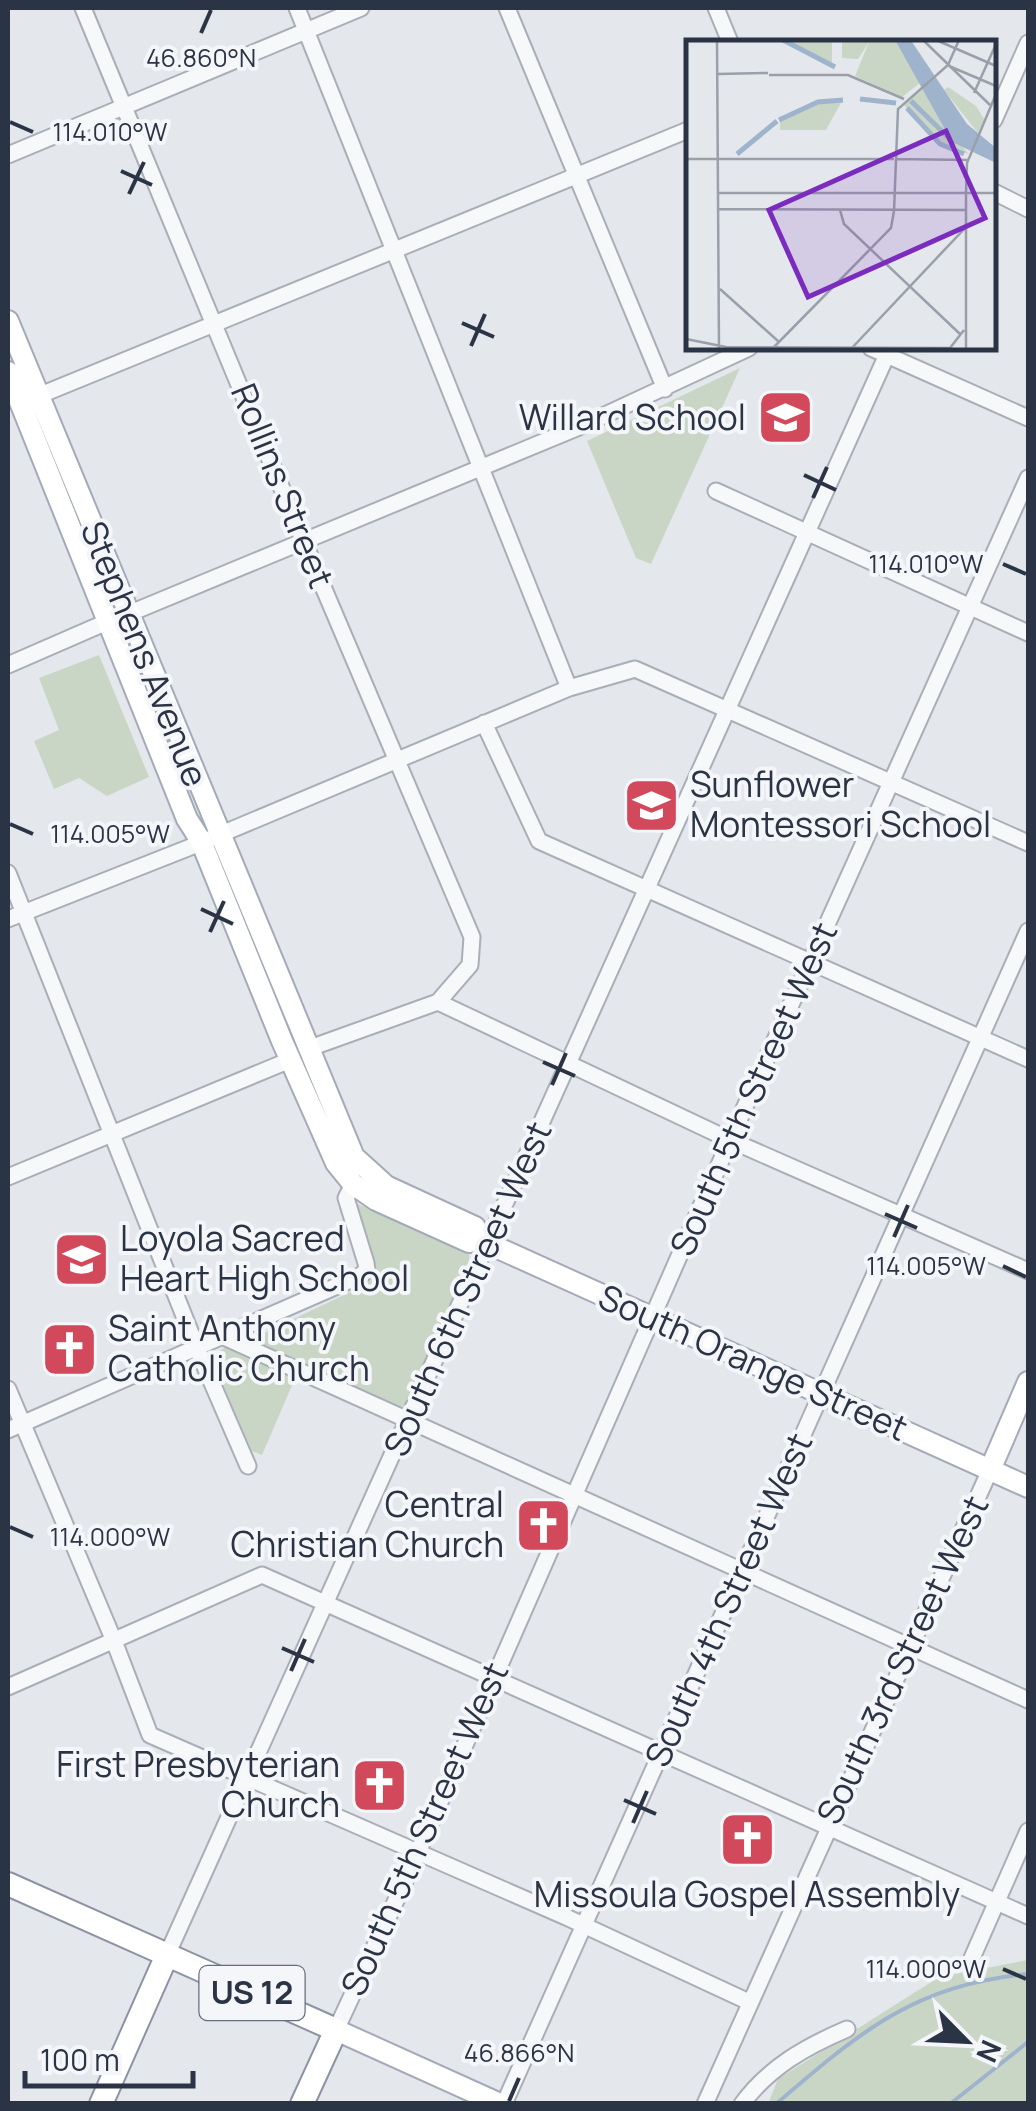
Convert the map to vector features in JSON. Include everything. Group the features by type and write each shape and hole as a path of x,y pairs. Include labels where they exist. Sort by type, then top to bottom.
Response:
{"highway":[{"name":"US 12","path":"8,1884 336,2030 302,2104"},
{"name":"US 12","path":"101,2104 167,1956"}],"main road":[{"name":"Stephens Avenue","path":"8,321 22,403"},
{"name":"Stephens Avenue","path":"8,372 118,618 187,818 210,838 310,1048 354,1156 386,1186 475,1227 484,1241 470,1242 376,1200 353,1184 336,1164 290,1060 210,838"},
{"name":"South Orange Street","path":"484,1241 1028,1488"},
{"name":"South 3rd Street West","path":"990,1470 1028,1382"},
{"path":"336,2030 502,2104"}],"street":[{"name":"Rollins Street","path":"83,8 472,937 470,965 438,1002"},
{"path":"297,8 569,688"},
{"path":"8,154 362,8"},
{"path":"507,8 665,389"},
{"path":"716,8 729,40"},
{"path":"996,115 1028,43"},
{"path":"22,403 686,131"},
{"path":"996,193 1028,209"},
{"path":"8,666 481,468 745,350"},
{"path":"889,351 1028,418"},
{"name":"South 6th Street West","path":"167,1956 408,1422 484,1241 569,1066 889,351"},
{"name":"South 5th Street West","path":"336,2030 1028,478"},
{"path":"716,491 1028,632"},
{"path":"15,915 569,688 635,669 1028,843"},
{"path":"484,724 539,840 1028,1058"},
{"path":"8,874 15,915 112,1133 246,1461"},
{"name":"South 4th Street West","path":"502,2104 1028,931"},
{"path":"310,1048 438,1002 730,1140 1028,1271"},
{"path":"8,1177 290,1060"},
{"path":"15,1427 360,1276 367,1270 346,1198 353,1184"},
{"path":"224,1337 1028,1700"},
{"path":"8,1389 15,1427 114,1641 150,1735 749,2002"},
{"name":"South 3rd Street West","path":"705,2104 990,1470"},
{"path":"8,1687 262,1574 1028,1916"},
{"path":"972,1958 1028,1830"},
{"path":"742,2104 792,2056 848,2029"}],"green space":[{"path":"740,368 651,564 636,558 587,441"},
{"path":"53,460 171,742 167,744"},
{"path":"99,655 149,777 107,796 79,778 54,789 34,741 59,730 39,678"},
{"path":"358,1204 469,1254 407,1405 401,1407 264,1346 261,1340 264,1333 365,1285 373,1260 355,1216"},
{"path":"224,1348 296,1376 262,1455 252,1451 215,1367 218,1352"},
{"path":"1028,1960 1028,2103 768,2104 778,2079 939,1977"}],"waterway":[{"path":"776,2104 863,2034 920,2001 952,1989 1028,1974"},
{"path":"950,2104 1028,2042"}],"place":[{"name":"Willard School","path":"785,418"},
{"name":"Sunflower Montessori School","path":"651,805"},
{"name":"Loyola Sacred Heart High School","path":"81,1259"},
{"name":"Saint Anthony Catholic Church","path":"69,1349"},
{"name":"Central Christian Church","path":"543,1525"},
{"name":"First Presbyterian Church","path":"379,1785"},
{"name":"Missoula Gospel Assembly","path":"747,1839"}]}
